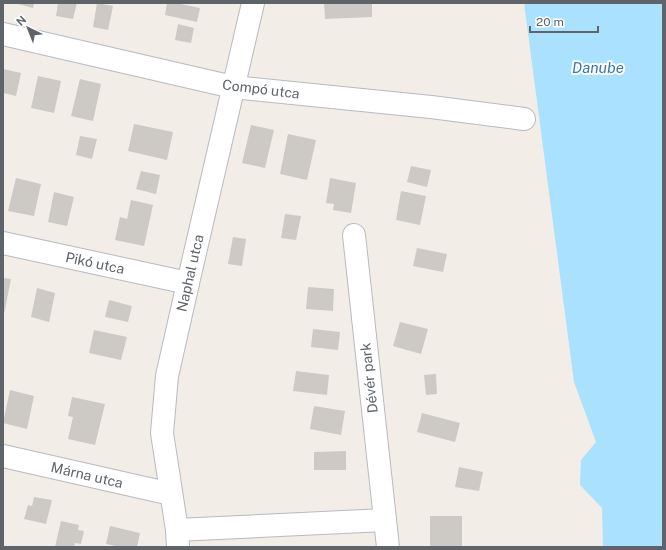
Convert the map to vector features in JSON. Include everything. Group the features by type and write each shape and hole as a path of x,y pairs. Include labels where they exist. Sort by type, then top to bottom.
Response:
{"street":[{"name":"Naphal utca","path":"178,539 162,433 167,376 253,3"},
{"name":"Compó utca","path":"3,34 234,87 431,106 524,119"},
{"name":"Dévér park","path":"354,235 388,547"},
{"name":"Pikó utca","path":"3,243 188,283"},
{"name":"Márna utca","path":"3,456 171,494"},
{"path":"178,539 385,520"}],"water":[{"name":"Danube","path":"524,3 663,3 663,547 603,547 602,508 580,485 581,460 596,442 574,382"}],"building":[{"path":"14,3 34,3 33,8"},
{"path":"58,3 77,3 73,19 56,16"},
{"path":"97,3 113,6 108,30 93,27"},
{"path":"167,3 176,3 200,8 197,22 165,15"},
{"path":"324,3 372,3 372,17 325,19"},
{"path":"178,24 194,28 191,43 175,40"},
{"path":"3,69 21,73 16,96 3,93"},
{"path":"38,76 61,81 54,113 31,108"},
{"path":"80,79 101,84 93,121 71,116"},
{"path":"134,124 173,132 167,160 128,151"},
{"path":"251,125 274,130 265,168 242,163"},
{"path":"288,134 316,140 307,180 280,174"},
{"path":"80,136 97,139 92,159 76,155"},
{"path":"411,166 431,170 427,187 407,182"},
{"path":"141,171 160,175 156,194 136,189"},
{"path":"16,178 41,184 34,216 8,211"},
{"path":"330,178 356,183 351,213 333,210 334,204 326,203"},
{"path":"401,191 426,196 420,225 396,220"},
{"path":"54,192 74,197 67,226 48,222"},
{"path":"131,200 153,205 144,246 115,240 120,217 127,219"},
{"path":"285,214 301,216 296,240 281,238"},
{"path":"233,237 246,239 242,266 228,264"},
{"path":"417,248 447,254 443,272 413,266"},
{"path":"3,278 11,279 4,314 3,314"},
{"path":"308,287 334,289 333,311 306,309"},
{"path":"37,288 55,293 49,322 31,317"},
{"path":"109,300 132,306 128,322 105,317"},
{"path":"400,322 428,329 421,354 393,346"},
{"path":"313,329 340,332 338,350 311,347"},
{"path":"94,330 127,337 121,360 89,353"},
{"path":"296,371 329,375 327,395 293,391"},
{"path":"436,374 437,394 426,395 424,375"},
{"path":"10,390 34,396 27,429 3,423"},
{"path":"72,397 105,404 95,445 68,439 73,417 68,416"},
{"path":"314,406 345,411 341,435 310,429"},
{"path":"422,413 460,423 455,442 417,432"},
{"path":"346,451 346,470 314,470 314,452"},
{"path":"459,467 483,472 479,491 455,487"},
{"path":"34,497 52,500 46,524 24,519 28,505 32,506"},
{"path":"430,516 462,516 462,547 430,547"},
{"path":"61,521 79,525 78,530 84,531 81,544 75,543 74,547 55,547"},
{"path":"110,526 140,533 137,547 120,547 106,544"}]}
